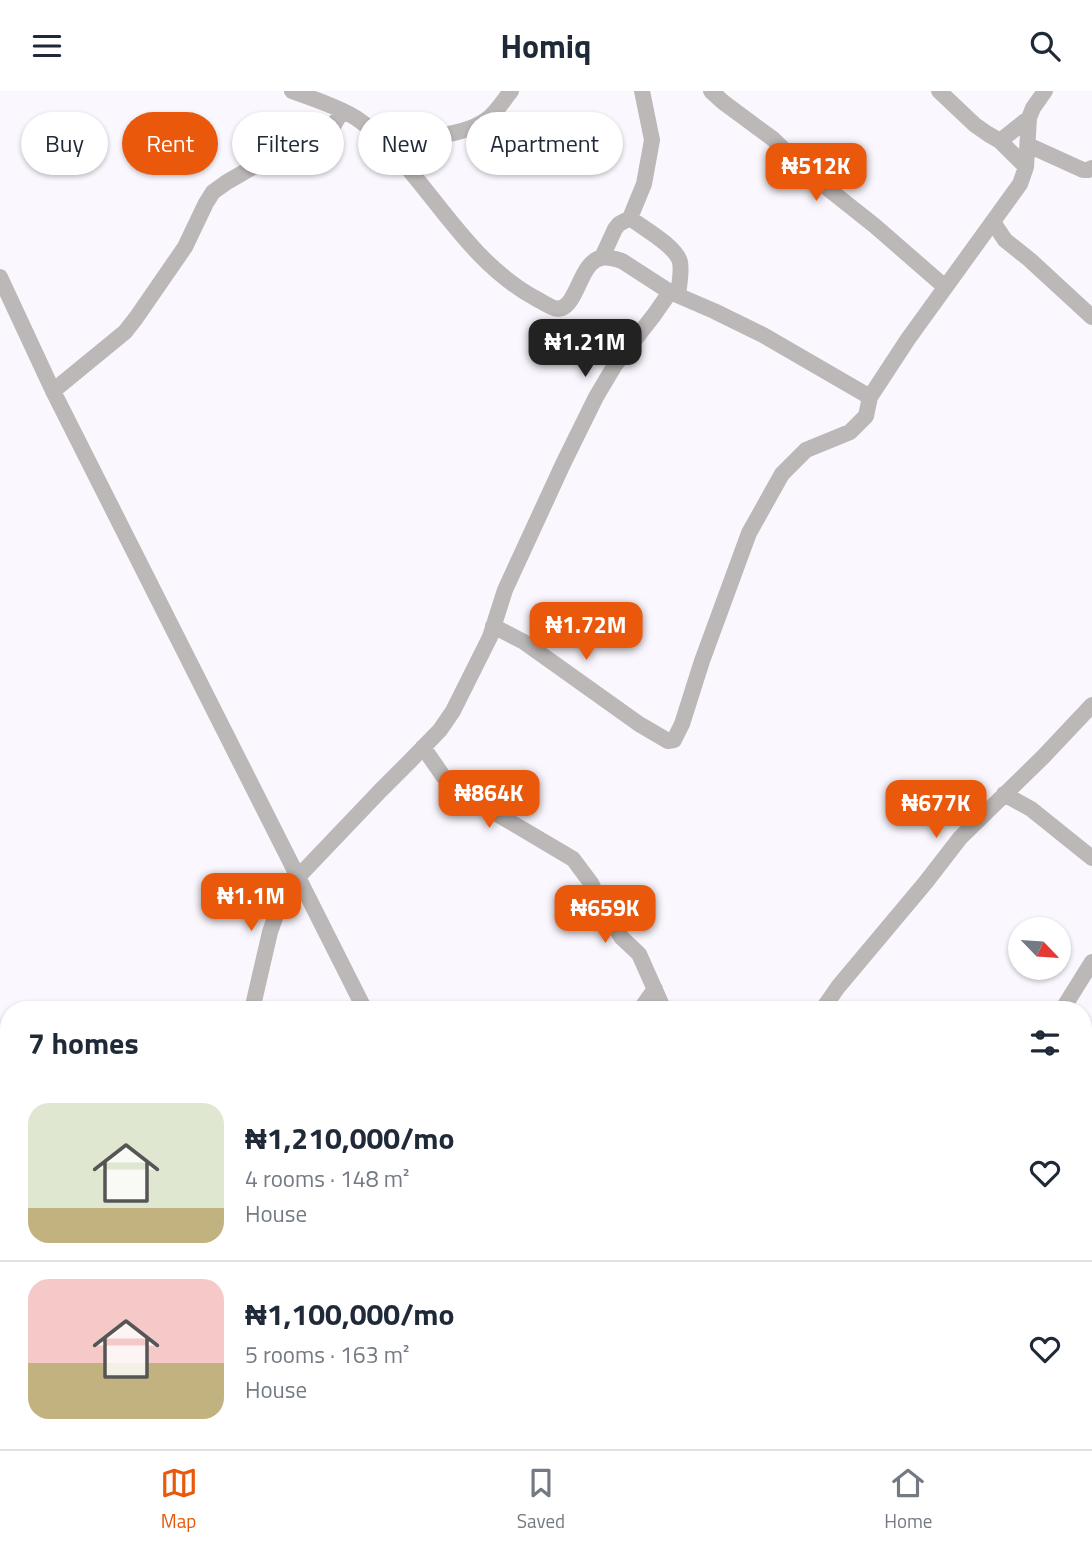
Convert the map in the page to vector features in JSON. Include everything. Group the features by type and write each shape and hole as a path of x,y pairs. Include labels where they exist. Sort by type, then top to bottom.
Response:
{"street":[{"path":"292,91 358,120"},
{"path":"452,132 479,124 492,115 511,91"},
{"path":"608,258 611,239 617,226 630,218 644,184 652,140 642,91"},
{"path":"712,91 773,139 807,172 876,226 945,287"},
{"path":"939,91 975,125 1000,141 1026,167"},
{"path":"493,626 524,642 639,724 668,741 674,740 749,533 782,474 806,450 850,432 866,416 870,397 908,338 1020,184 1026,167 1029,118 1045,91"},
{"path":"53,391 125,332 185,247 205,202 213,193 227,181 260,163 318,143 328,135 342,111"},
{"path":"1000,141 1029,118"},
{"path":"1028,145 1083,170 1092,168"},
{"path":"413,175 465,240 518,288 554,308 562,309 566,306 590,264 608,258 631,266 674,293 763,335 870,397"},
{"path":"254,1001 270,932 281,901 299,877 440,730 453,711 490,637 505,590 596,397 615,365 674,293 680,263 678,257 673,250 630,218"},
{"path":"993,222 1005,240 1092,317"},
{"path":"980,239 1005,240"},
{"path":"0,277 53,391 361,1001"},
{"path":"828,1001 960,838 1092,705"},
{"path":"424,747 443,776 470,798 573,859 592,883 605,912 622,938 639,954 660,1001"},
{"path":"1004,794 1031,809 1092,858"},
{"path":"1068,1001 1092,962"},
{"path":"646,1001 655,989"}]}
